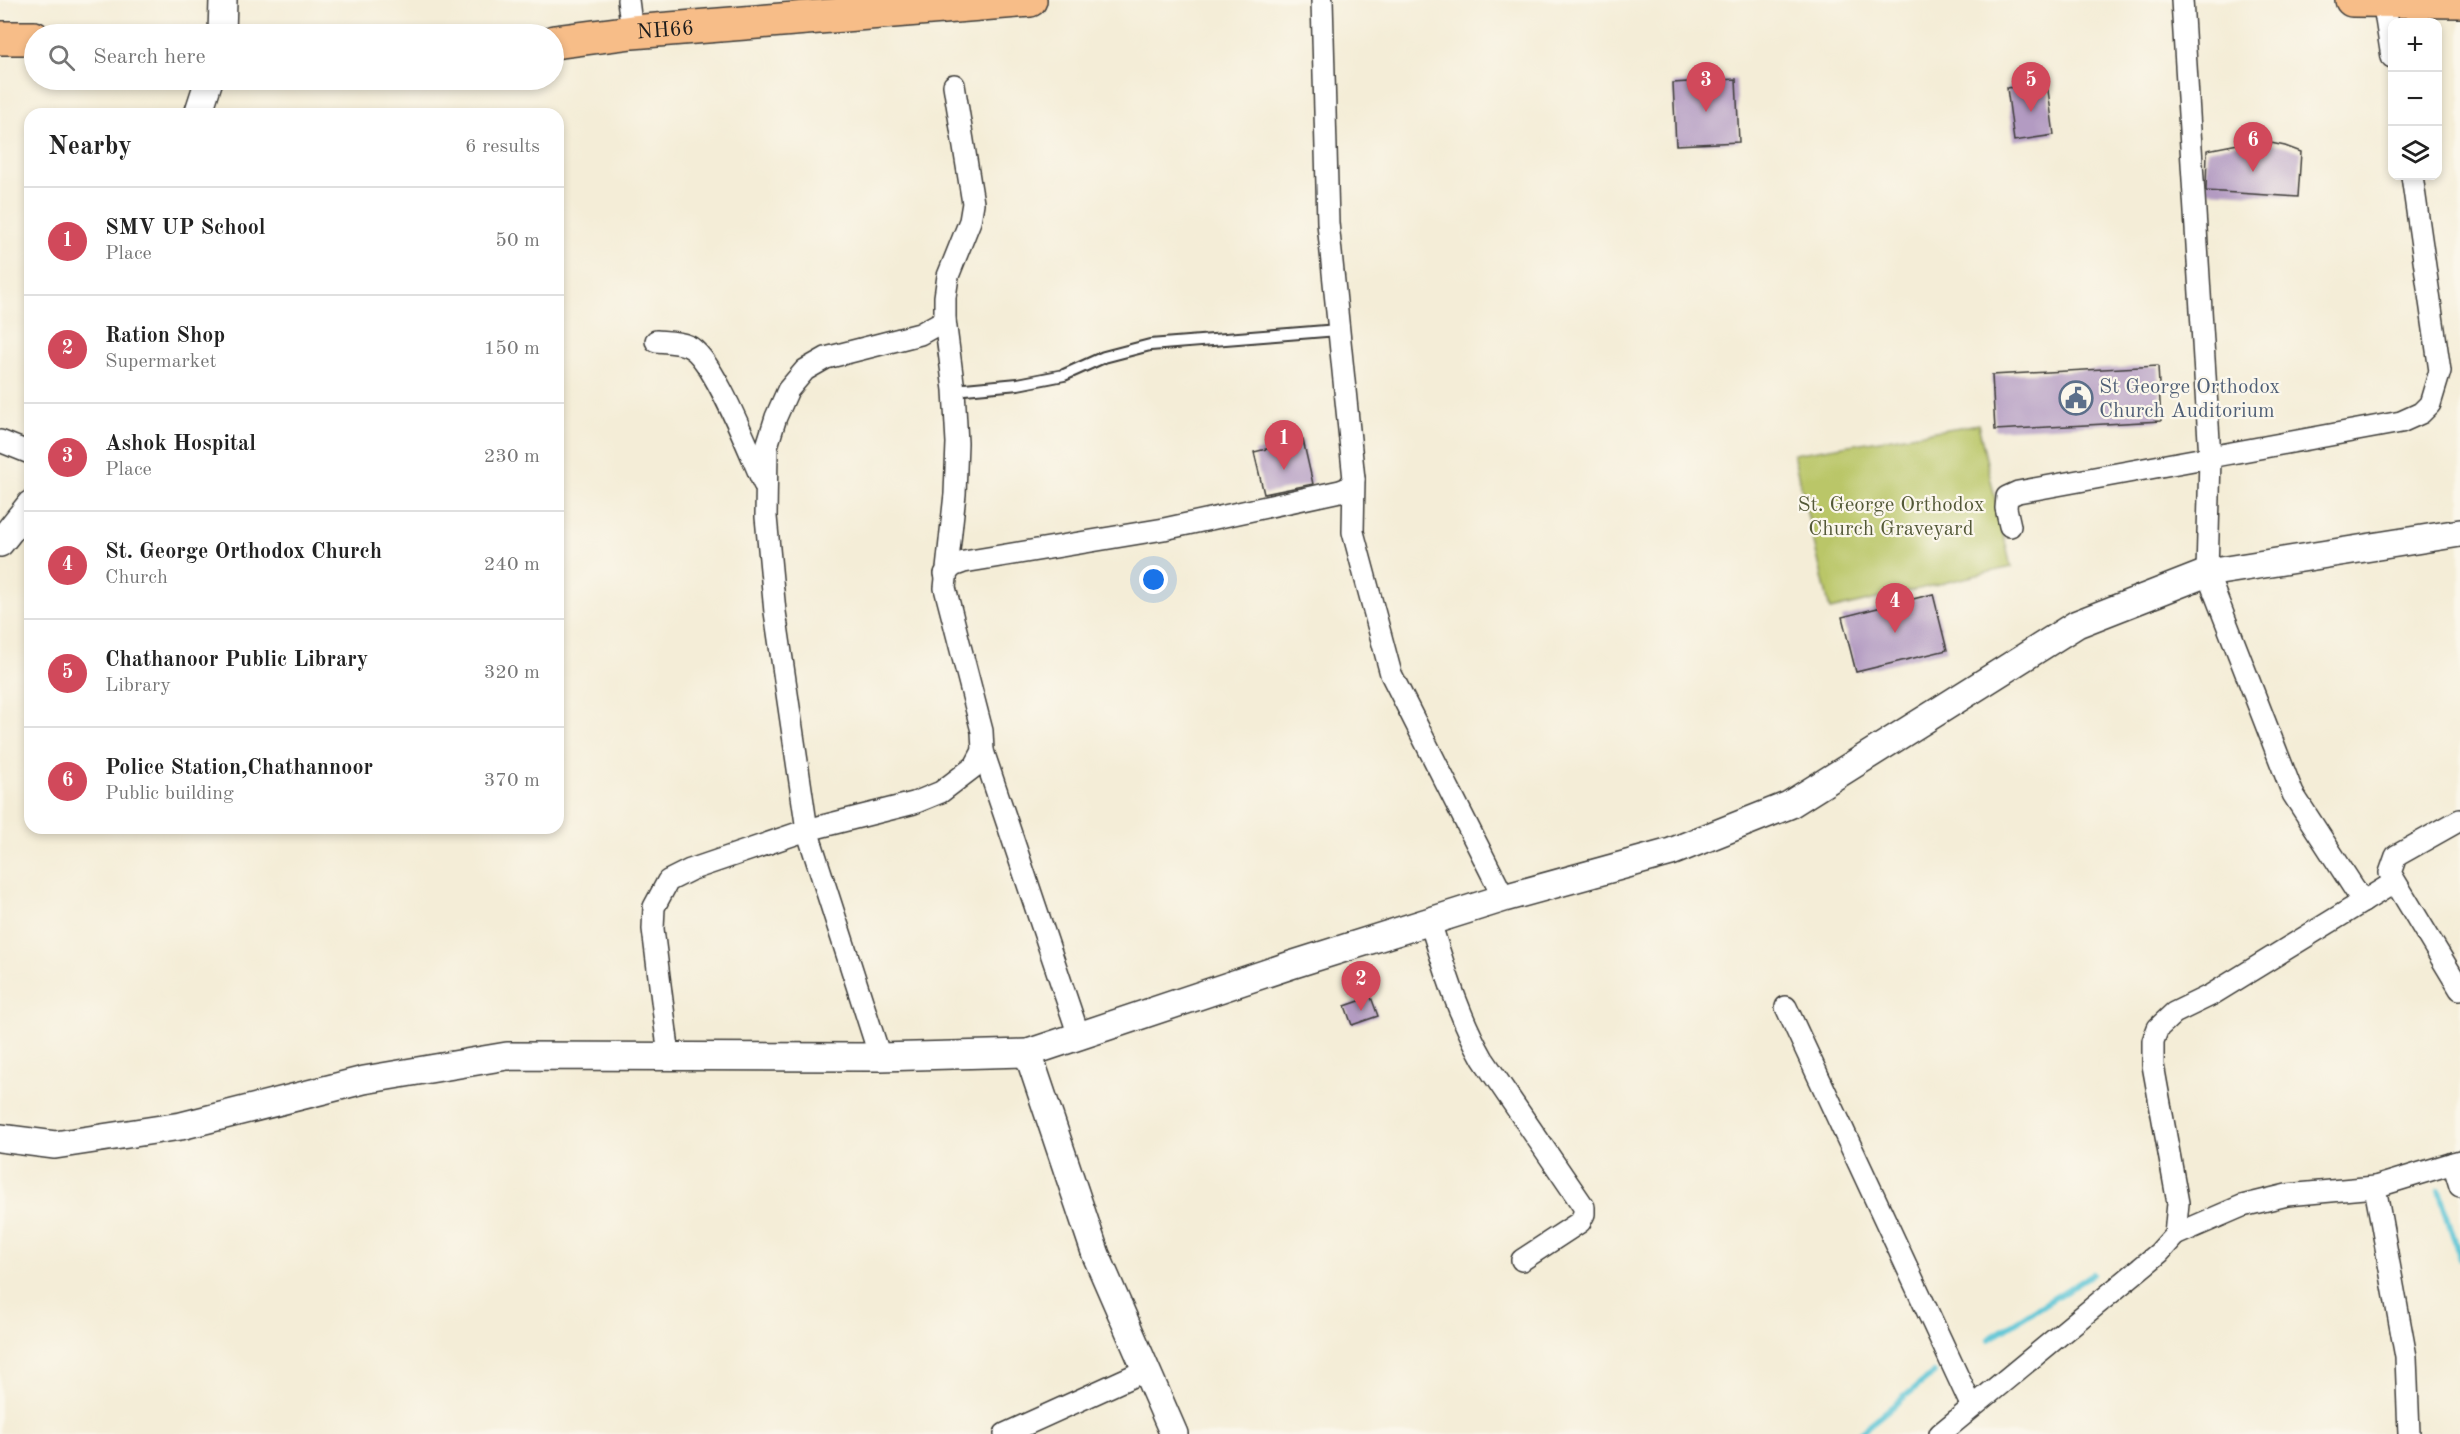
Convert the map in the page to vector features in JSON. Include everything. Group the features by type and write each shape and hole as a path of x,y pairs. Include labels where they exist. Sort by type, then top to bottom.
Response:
{"highway":[{"name":"NH66","path":"564,41 632,32 1030,0"},
{"path":"2352,0 2460,1"},
{"path":"0,38 24,38"}],"street":[{"path":"222,24 223,0"},
{"path":"628,0 632,32"},
{"path":"1322,0 1328,223 1354,479 1353,532 1391,674 1504,898"},
{"path":"2182,0 2210,457 2207,573 2293,794 2363,902"},
{"path":"2383,0 2388,32"},
{"path":"954,85 973,203 970,221 948,276 945,297 945,320 954,390 955,494 945,588 982,731 983,751 1079,1036"},
{"path":"200,108 206,90"},
{"path":"2010,526 2006,508 2007,497 2018,492 2400,422 2421,413 2430,404 2440,371 2413,180"},
{"path":"880,1057 807,830 775,612 765,487 767,446 788,390 805,370 826,358 920,334 945,320"},
{"path":"656,341 689,346 702,356 715,378 765,487"},
{"path":"0,441 24,451"},
{"path":"945,574 953,566 964,562 1164,529 1340,491 1348,488 1354,479"},
{"path":"0,543 24,513"},
{"path":"0,1138 55,1145 181,1126 364,1080 507,1056 880,1057 1028,1053 1504,898 1671,852 1789,805 2077,624 2207,573 2460,533"},
{"path":"669,1056 653,928 654,907 658,896 668,882 690,870 807,830 914,803 941,792 975,766 983,751"},
{"path":"2460,820 2396,855 2390,873 2460,989"},
{"path":"2175,1235 2178,1203 2153,1065 2153,1041 2158,1028 2174,1013 2211,995 2395,882"},
{"path":"1430,922 1457,1008 1470,1036 1483,1059 1584,1207 1584,1214 1580,1222 1522,1260"},
{"path":"1786,1007 1972,1407"},
{"path":"1028,1053 1096,1255 1174,1434"},
{"path":"1940,1434 2159,1253 2175,1235 2242,1206 2287,1195 2375,1187 2456,1162 2460,1186"},
{"path":"2375,1187 2406,1357 2409,1434"},
{"path":"1005,1434 1146,1370"}],"lane":[{"path":"954,390 1018,384 1064,375 1104,357 1150,345 1338,330"}],"green space":[{"name":"St. George Orthodox Church Graveyard","path":"1978,424 2011,567 1830,610 1793,454"}],"building":[{"path":"1736,79 1739,142 1676,145 1673,83"},
{"path":"2047,83 2054,135 2014,141 2007,88"},
{"path":"2243,143 2271,143 2301,152 2298,197 2206,191 2207,150"},
{"name":"St George Orthodox Church Auditorium","path":"2158,366 2161,421 1995,430 1992,375"},
{"path":"1303,440 1313,484 1264,494 1254,452"},
{"path":"1933,594 1947,650 1856,672 1842,617"},
{"path":"1371,997 1378,1016 1352,1025 1345,1006"}],"waterway":[{"path":"2439,1190 2460,1258"},
{"path":"1989,1339 2092,1274"},
{"path":"1858,1434 1934,1373"}],"place":[{"name":"Ashok Hospital","path":"1706,112"},
{"name":"Chathanoor Public Library","path":"2031,112"},
{"name":"Police Station,Chathannoor","path":"2253,172"},
{"name":"St George Orthodox Church Auditorium","path":"2076,398"},
{"name":"SMV UP School","path":"1284,470"},
{"name":"St. George Orthodox Church","path":"1895,633"},
{"name":"Ration Shop","path":"1361,1011"}]}
